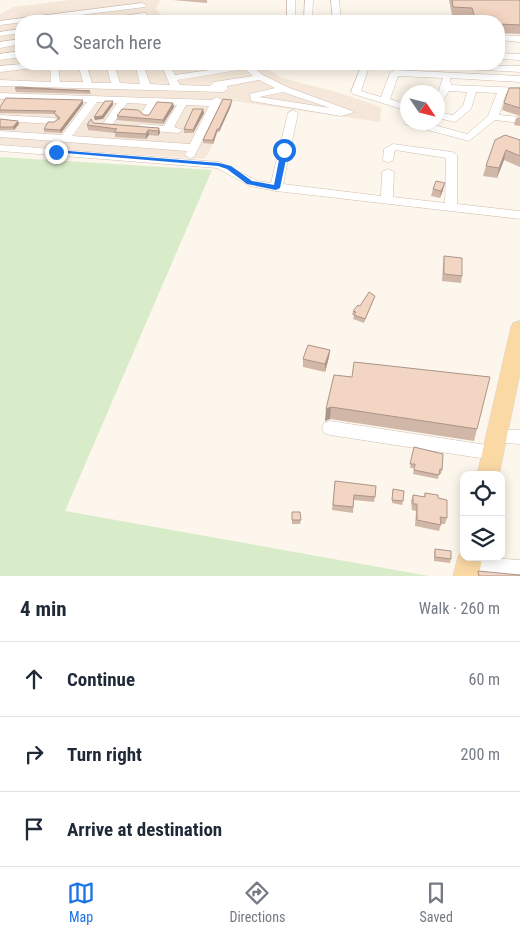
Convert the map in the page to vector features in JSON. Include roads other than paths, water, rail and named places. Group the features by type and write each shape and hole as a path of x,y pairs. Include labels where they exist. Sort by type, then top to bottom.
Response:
{"main road":[{"path":"489,471 520,326"}],"street":[{"path":"17,15 27,11 121,0"},
{"path":"291,0 292,15"},
{"path":"308,15 309,0"},
{"path":"335,0 336,15"},
{"path":"53,15 143,3"},
{"path":"142,15 140,10 143,3"},
{"path":"0,22 15,16"},
{"path":"0,22 15,20"},
{"path":"0,34 15,32"},
{"path":"505,38 520,39"},
{"path":"0,45 15,43"},
{"path":"505,45 520,46"},
{"path":"0,57 15,55"},
{"path":"505,56 520,56"},
{"path":"0,68 15,67"},
{"path":"505,68 520,69"},
{"path":"27,70 28,84"},
{"path":"55,70 56,84"},
{"path":"84,70 88,85"},
{"path":"112,70 116,86"},
{"path":"141,70 146,87"},
{"path":"168,70 177,88"},
{"path":"172,78 218,70"},
{"path":"252,70 260,77 284,89 350,112 341,113 260,101 254,99 253,96 284,89"},
{"path":"364,70 356,92 400,106"},
{"path":"445,70 446,88 520,91"},
{"path":"384,101 395,73 520,79"},
{"path":"0,83 224,90 222,84 260,77"},
{"path":"445,117 455,119 468,107 472,90"},
{"path":"439,130 470,138 493,117 502,91"},
{"path":"25,108 33,97"},
{"path":"2,98 33,97 55,112"},
{"path":"65,139 94,99"},
{"path":"0,118 55,112 94,99 183,102 216,101 187,162"},
{"path":"107,125 124,100"},
{"path":"145,115 152,101"},
{"path":"133,127 172,129 183,102"},
{"path":"276,188 293,113"},
{"path":"493,117 520,120"},
{"path":"0,134 194,148"},
{"path":"387,200 389,148 394,147 452,155 451,207"},
{"path":"0,148 219,164 229,168 250,182 276,188 520,215"},
{"path":"330,428 494,445 520,437"},
{"path":"468,565 520,569"}]}
